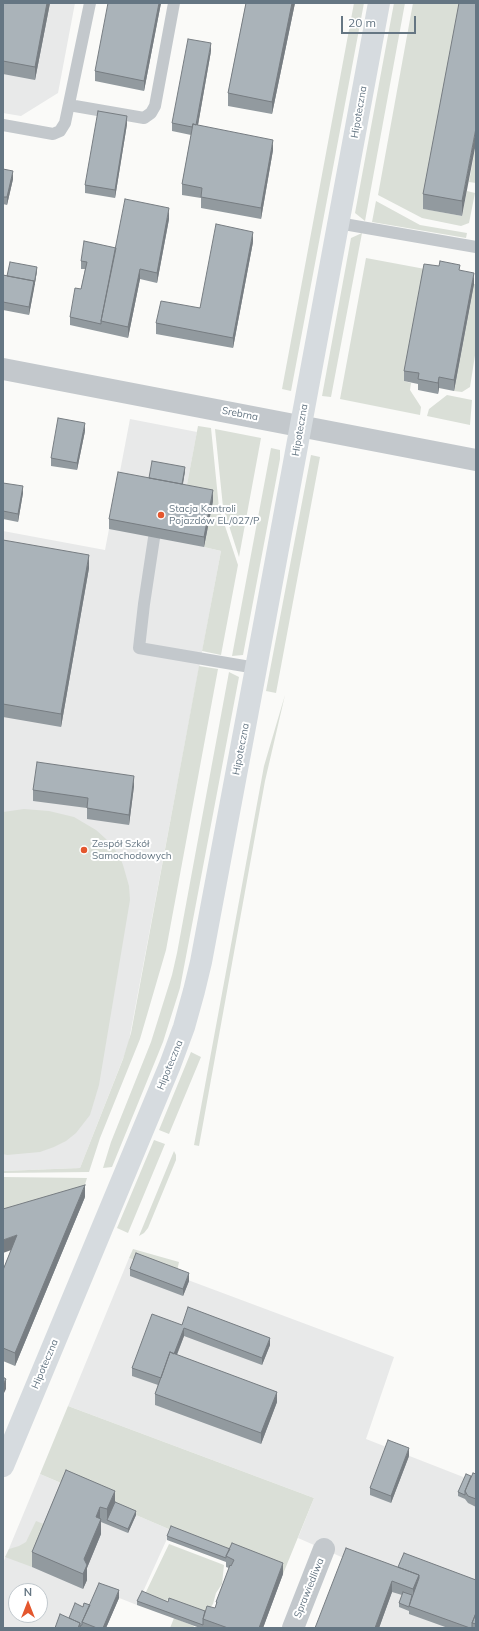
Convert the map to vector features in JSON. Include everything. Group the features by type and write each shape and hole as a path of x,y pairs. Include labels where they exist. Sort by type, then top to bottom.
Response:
{"street":[{"name":"Hipoteczna","path":"3,1466 170,1065 184,1027 201,962 379,3"},
{"name":"Srebrna","path":"3,369 476,460"},
{"name":"Sprawiedliwa","path":"293,1628 324,1549"}],"lane":[{"path":"3,125 53,134 60,131 65,123 90,3"},
{"path":"69,105 144,118 150,113 155,106 174,3"},
{"path":"338,223 476,247"},
{"path":"154,538 139,648 256,668"}],"shaded area":[{"path":"3,3 75,3 58,93 21,116 3,113"},
{"path":"354,3 364,3 291,391 282,389"},
{"path":"394,3 405,3 365,221 355,213"},
{"path":"413,3 462,3 424,209 462,216 467,191 475,193 469,223 461,226 422,218 378,195"},
{"path":"476,144 476,183 469,182"},
{"path":"376,201 420,225 467,233 466,238 372,222"},
{"path":"362,233 331,397 322,396 351,238"},
{"path":"366,258 425,269 404,381 411,383 410,390 421,407 420,415 340,399"},
{"path":"474,284 476,284 476,349 470,387 462,392 454,391"},
{"path":"447,395 472,400 470,425 427,416 429,409"},
{"name":"Zespół Szkół Samochodowych","path":"130,419 197,432 185,495 213,501 204,547 221,551 128,1046 80,1168 3,1171 3,531 105,550"},
{"path":"198,426 211,428 219,508 238,565 221,655 202,651 221,551 204,547 213,501 185,495"},
{"path":"215,429 261,438 239,557 223,507"},
{"path":"271,448 280,450 280,459 243,655 232,656"},
{"path":"311,455 320,457 276,693 266,691"},
{"path":"199,666 218,669 166,950 140,1039 100,1138 89,1172 3,1173 3,1171 80,1168 123,1059 131,1033"},
{"path":"229,672 239,677 180,988 163,1042 112,1167 103,1168 111,1142 151,1042 172,975"},
{"path":"285,695 265,781 199,1146 194,1145 264,766"},
{"path":"24,809 49,811 74,817 96,830 106,839 119,855 129,886 130,900 99,1085 90,1115 76,1133 66,1141 54,1147 40,1152 7,1155 3,1154 3,812"},
{"path":"191,1052 201,1057 169,1134 159,1130"},
{"path":"154,1140 165,1144 128,1233 117,1228"},
{"path":"174,1151 176,1160 148,1228 139,1236"},
{"path":"3,1177 87,1178 83,1191 85,1197 3,1223"},
{"path":"133,1249 179,1262 176,1276 129,1258"},
{"path":"129,1258 394,1357 366,1439 476,1482 476,1628 319,1628 346,1559 298,1538 314,1498 68,1406"},
{"path":"68,1406 314,1498 283,1574 171,1530 40,1474"},
{"path":"40,1474 171,1530 137,1605 99,1590 81,1628 3,1628 3,1563"},
{"path":"36,1521 49,1526 32,1567 5,1557 9,1549 26,1542"},
{"path":"169,1544 224,1565 222,1584 216,1593 213,1604 207,1612 168,1599 166,1602 145,1594"},
{"path":"174,1618 194,1626 193,1628 170,1628"}],"building":[{"path":"3,3 47,3 35,67 3,61"},
{"path":"108,3 159,3 144,81 95,71"},
{"path":"246,3 292,3 272,102 228,93"},
{"path":"459,3 476,3 476,128 462,201 423,194"},
{"path":"188,39 211,43 196,125 193,124 192,127 172,123"},
{"path":"98,111 127,116 115,190 85,185"},
{"path":"193,124 273,140 261,208 201,197 202,188 182,184"},
{"path":"3,169 13,171 7,197 3,197"},
{"path":"125,199 169,208 157,273 140,269 128,327 101,321"},
{"path":"216,224 253,232 233,338 156,323 161,301 200,308"},
{"path":"84,241 116,248 101,324 70,317 75,288 81,289 87,262 81,261"},
{"path":"440,261 460,265 459,270 474,273 454,380 439,377 438,383 418,379 419,373 404,371 424,264 439,266"},
{"path":"10,262 37,267 34,285 34,281 7,276"},
{"path":"3,275 34,281 29,307 3,302"},
{"path":"58,418 85,423 77,463 51,458"},
{"path":"152,461 185,467 182,484 149,478"},
{"name":"Stacja Kontroli Pojazdów EL/027/P","path":"118,472 213,490 204,537 109,519"},
{"path":"3,483 23,486 18,514 3,511"},
{"path":"3,540 89,555 61,714 3,704"},
{"path":"37,762 134,776 129,815 87,808 88,798 33,790"},
{"path":"85,1185 15,1353 3,1348 3,1270 17,1235 3,1240 3,1209"},
{"path":"136,1253 189,1273 183,1289 130,1269"},
{"path":"188,1307 270,1338 262,1358 184,1328 174,1354 170,1352 161,1378 132,1368 152,1314 182,1325"},
{"path":"170,1352 277,1392 261,1433 155,1394"},
{"path":"3,1377 6,1379 3,1385"},
{"path":"388,1440 409,1448 391,1496 370,1488"},
{"path":"66,1470 115,1491 107,1509 100,1507 96,1517 101,1519 84,1559 87,1565 83,1574 32,1552"},
{"path":"473,1473 476,1474 476,1499 468,1496 465,1491"},
{"path":"466,1474 471,1476 465,1491 465,1495 458,1492"},
{"path":"115,1502 136,1511 128,1529 107,1520"},
{"path":"171,1526 230,1549 226,1558 167,1536"},
{"path":"232,1543 283,1563 259,1628 228,1628 203,1619 207,1606 215,1608 230,1565 231,1566 234,1560 226,1556"},
{"path":"346,1548 419,1575 413,1589 392,1581 375,1628 315,1628"},
{"path":"404,1553 476,1580 476,1613 472,1623 472,1628 409,1606 419,1575 398,1567"},
{"path":"99,1583 119,1590 103,1628 97,1628 82,1622"},
{"path":"142,1591 168,1602 169,1598 205,1611 203,1625 137,1601"},
{"path":"403,1592 412,1595 409,1607 399,1603"},
{"path":"75,1603 83,1607 84,1603 90,1605 80,1627 80,1623 69,1618"},
{"path":"476,1613 476,1624 472,1623"},
{"path":"60,1614 80,1623 78,1628 55,1628"}],"place":[{"name":"Stacja Kontroli Pojazdów EL/027/P","path":"161,515"},
{"name":"Zespół Szkół Samochodowych","path":"84,850"}]}
